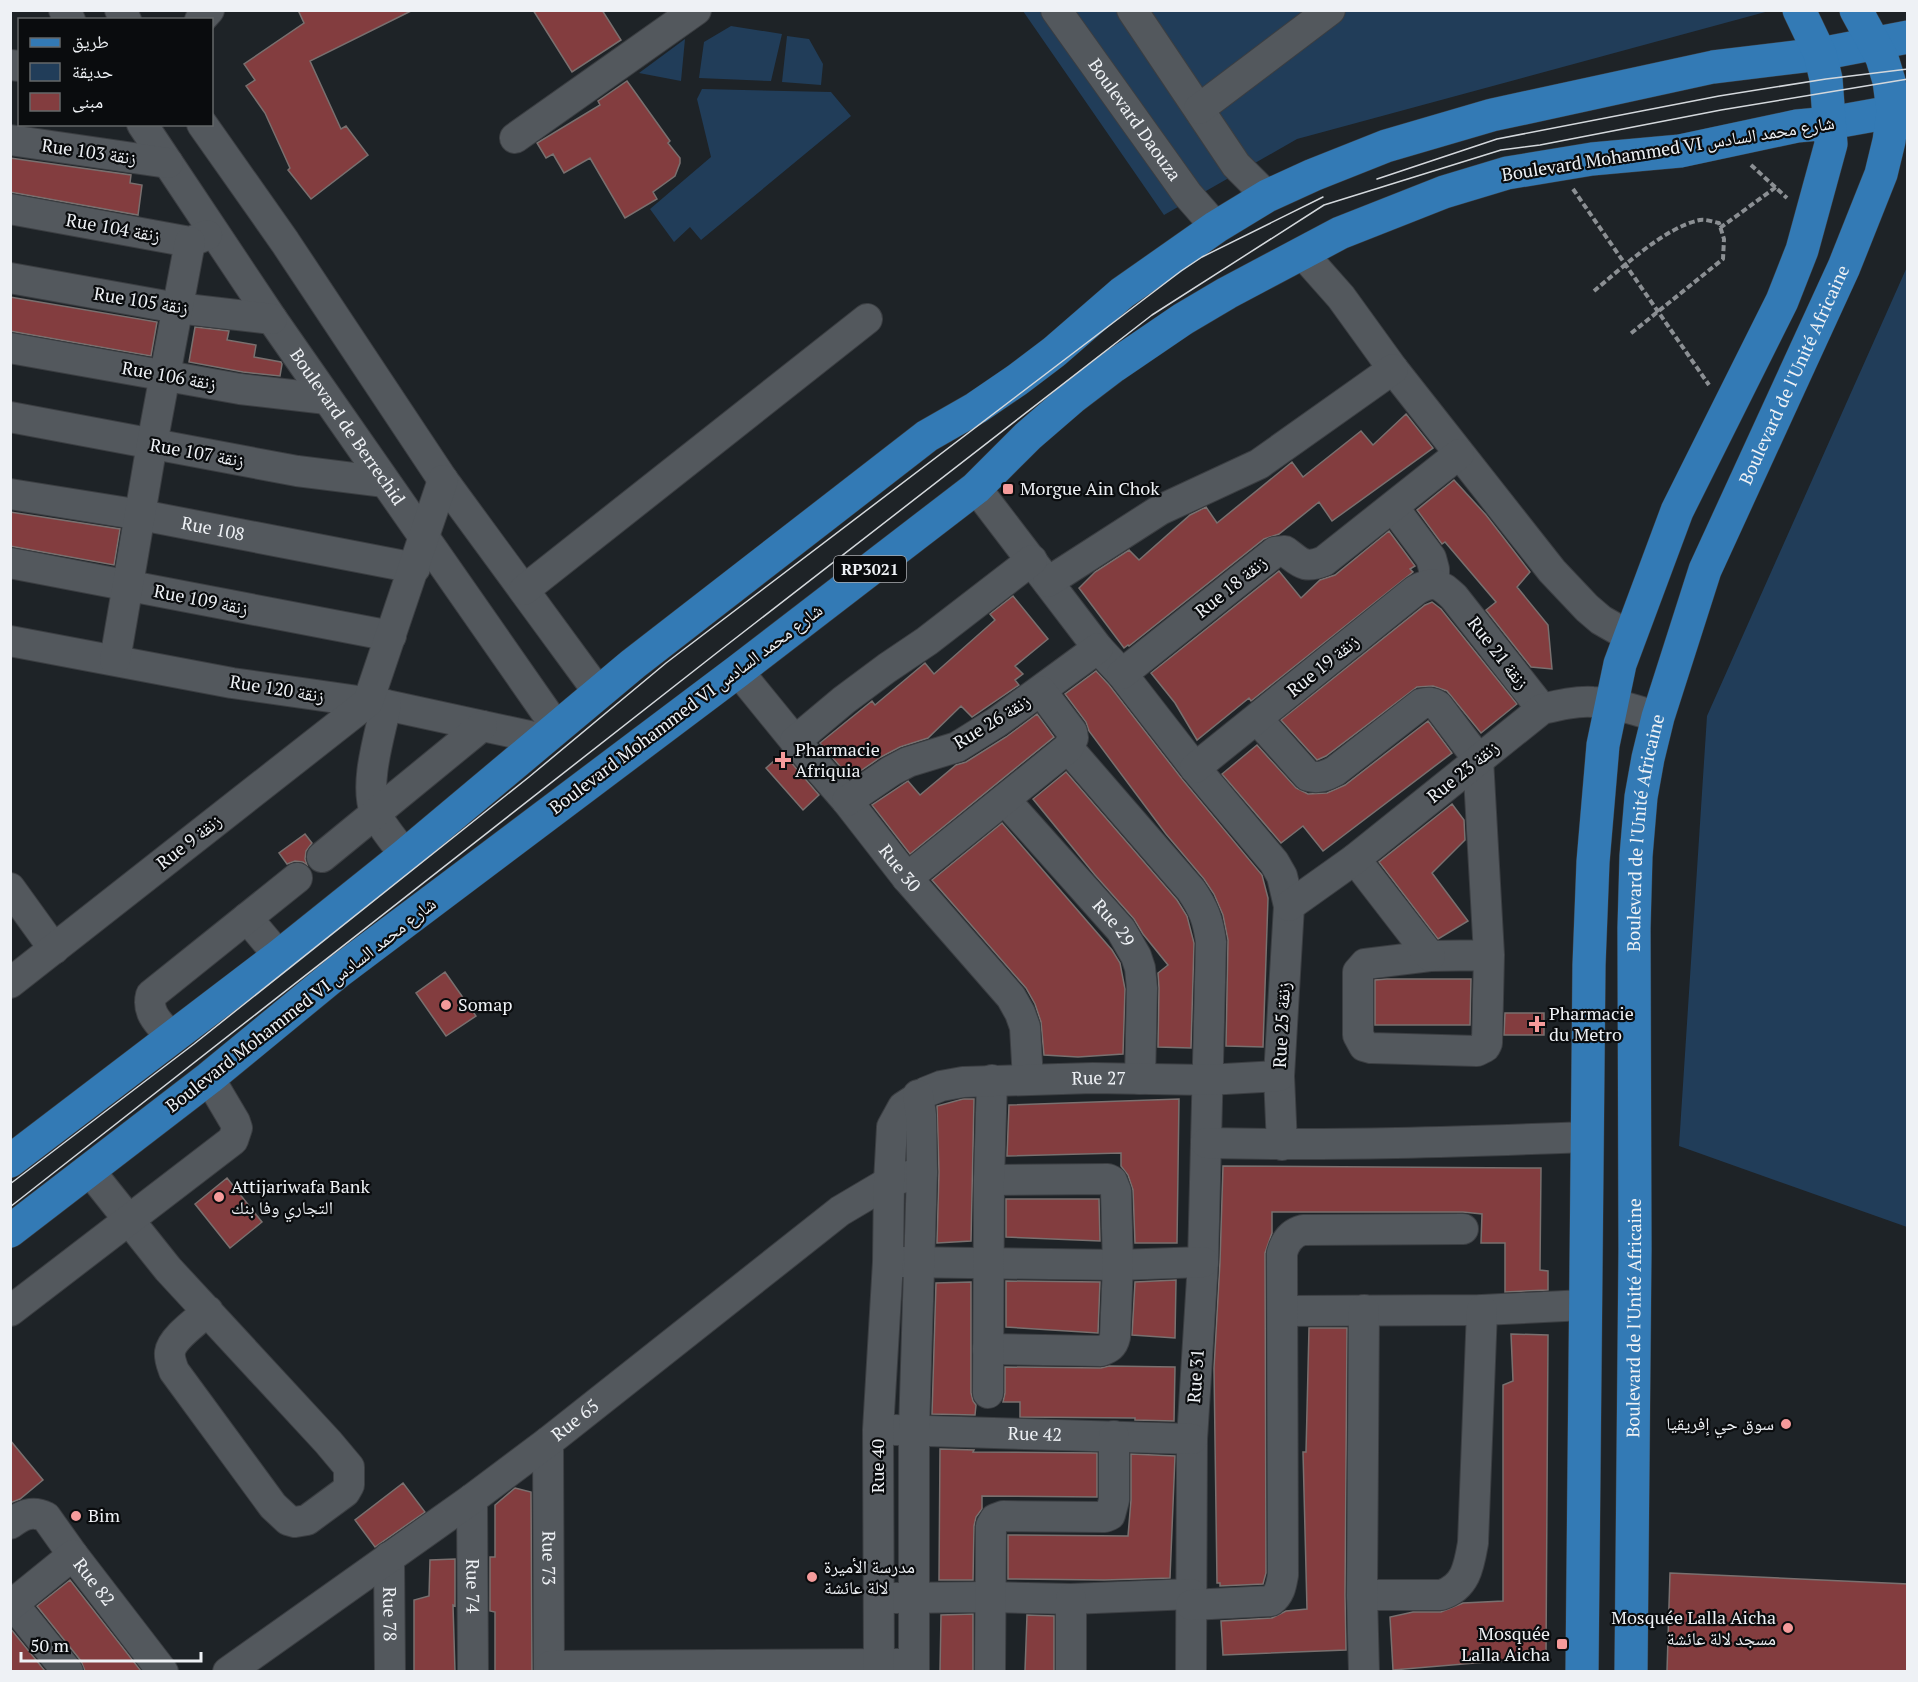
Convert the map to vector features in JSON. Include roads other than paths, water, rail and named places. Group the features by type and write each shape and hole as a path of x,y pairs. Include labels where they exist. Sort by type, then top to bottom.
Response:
{"main road":[{"path":"1582,1671 1589,965 1593,862 1603,745 1620,664 1629,636 1677,511 1782,301 1802,250 1831,144 1826,79 1820,54 1799,10"},
{"name":"Boulevard de l'Unité Africaine","path":"1631,1671 1635,1261 1634,1028 1636,867 1641,797 1658,717 1705,570 1844,267 1877,185 1900,110 1882,58 1856,10"},
{"path":"10,1161 279,956 405,855 633,664 927,436 1017,380 1054,352 1122,293 1216,226 1267,196 1312,175 1386,146 1492,115 1713,67 1820,54 1908,38"},
{"name":"Boulevard Mohammed VI شارع محمد السادس","path":"10,1232 209,1078 338,972 738,671 975,488 1028,436 1072,398 1183,319 1340,233 1444,192 1507,172 1556,164 1680,151 1797,126 1830,123 1900,110"}],"street":[{"path":"515,138 696,10"},
{"path":"1131,10 1236,165 1267,196"},
{"path":"1199,110 1330,10"},
{"name":"Boulevard Daouza","path":"1066,14 1188,195 1216,226"},
{"name":"Boulevard de Berrechid","path":"143,126 168,163 202,237 272,319 534,693 550,734"},
{"path":"203,126 285,242 443,480 599,693"},
{"name":"Rue 103 زنقة","path":"10,140 168,163"},
{"name":"Rue 104 زنقة","path":"10,209 202,237"},
{"path":"115,660 177,308 202,237"},
{"path":"1302,253 1341,297 1393,369 1552,571 1577,599 1601,620 1629,636"},
{"name":"Rue 105 زنقة","path":"10,278 177,308 272,319"},
{"path":"524,590 867,319"},
{"name":"Rue 106 زنقة","path":"10,348 240,389 327,399"},
{"path":"795,741 844,700 927,641 1040,571 1160,510 1259,464 1393,369"},
{"name":"Rue 107 زنقة","path":"10,417 297,471 385,482"},
{"name":"Rue 18 زنقة","path":"1122,674 1275,552 1285,551 1303,565 1309,566 1324,561 1459,454"},
{"path":"405,855 376,813 372,794 377,704 392,636 443,480"},
{"name":"Rue 25 زنقة","path":"975,488 1098,648 1122,674 1195,768 1274,862 1282,876 1289,906 1280,1076 1282,1145"},
{"name":"Rue 108","path":"10,494 141,515 415,568"},
{"path":"1393,507 1431,558 1444,590"},
{"name":"Rue 109 زنقة","path":"10,563 392,636"},
{"name":"Rue 19 زنقة","path":"1195,768 1416,590 1427,584 1444,590"},
{"name":"Rue 21 زنقة","path":"1444,590 1542,709"},
{"name":"Rue 120 زنقة","path":"10,641 232,682 377,704 482,726 550,734"},
{"name":"Rue 26 زنقة","path":"847,801 900,766 957,747 997,722 1098,648"},
{"name":"Rue 30","path":"738,671 847,801 907,878 1011,997 1020,1013 1024,1027 1029,1080"},
{"path":"907,878 1068,748 1073,738 1072,732 1041,691"},
{"path":"1257,719 1308,776 1313,778 1327,776 1335,771 1421,704 1430,702 1438,706 1478,759 1489,955 1485,1047 1477,1051 1364,1046 1358,1035 1358,972 1365,964 1430,956 1489,955"},
{"name":"Rue 23 زنقة","path":"1289,906 1355,859 1542,709 1569,703 1594,702 1612,704 1658,717"},
{"name":"Rue 9 زنقة","path":"10,983 377,704"},
{"path":"322,857 482,726"},
{"name":"Rue 31","path":"1068,748 1191,890 1207,916 1210,942 1203,1262 1192,1439 1191,1671"},
{"name":"Rue 29","path":"1005,800 1121,930 1136,956 1142,988 1140,1079"},
{"path":"1355,859 1430,956"},
{"path":"172,1038 152,1014 151,995 297,878"},
{"path":"10,888 54,949"},
{"path":"247,918 279,956"},
{"name":"Rue 27","path":"918,1095 952,1084 992,1080 1094,1078 1207,1080 1280,1076"},
{"path":"10,1311 233,1140 237,1128 235,1122 209,1078"},
{"path":"988,1393 992,1080"},
{"name":"Rue 40","path":"914,1668 914,1430 922,1173 921,1115 918,1095"},
{"name":"Rue 40","path":"879,1668 878,1430 888,1262 892,1127 903,1107 918,1095"},
{"path":"1206,1143 1282,1145 1587,1137"},
{"path":"89,1170 168,1269 208,1311 328,1442 349,1467 349,1485 345,1492 307,1520 296,1522 288,1520 273,1506 174,1371 170,1361 172,1345 208,1311"},
{"name":"Rue 65","path":"228,1671 472,1499 548,1442 840,1210 889,1182 922,1173"},
{"path":"988,1349 1101,1351 1110,1348 1115,1337 1118,1264 1116,1191 1112,1181 1108,1179 989,1180"},
{"path":"878,1598 990,1597 1271,1601 1279,1594 1283,1575 1282,1253 1284,1245 1298,1231 1463,1228"},
{"path":"888,1262 1118,1264 1203,1262"},
{"path":"1283,1311 1482,1310 1585,1305"},
{"path":"1364,1310 1362,1595 1364,1671"},
{"path":"1362,1595 1441,1595 1450,1592 1465,1576 1473,1543 1482,1310"},
{"name":"Rue 42","path":"878,1430 1192,1439"},
{"path":"990,1671 991,1526 995,1519 1003,1516 1105,1517 1110,1515 1114,1500 1114,1436"},
{"name":"Rue 73","path":"548,1442 550,1669"},
{"name":"Rue 74","path":"472,1499 473,1671"},
{"name":"Rue 82","path":"13,1522 26,1514 33,1513 46,1517 163,1671"},
{"path":"68,1671 12,1605 73,1555"},
{"name":"Rue 78","path":"389,1557 390,1671"},
{"path":"1071,1599 1071,1671"},
{"path":"550,1669 914,1668"}],"tram line":[{"path":"1377,179 1497,139 1719,96 1908,69"},
{"path":"10,1207 1152,315 1324,205 1501,150 1908,79"},
{"path":"10,1184 194,1044 529,777 666,663 1181,271 1202,257 1323,197"}],"place":[{"name":"Morgue Ain Chok","path":"1008,489"},
{"name":"Pharmacie Afriquia","path":"783,760"},
{"name":"Somap","path":"446,1005"},
{"name":"Pharmacie du Metro","path":"1537,1024"},
{"name":"Attijariwafa Bank التجاري وفا بنك","path":"219,1197"},
{"name":"سوق حي إفريقيا","path":"1786,1424"},
{"name":"Bim","path":"76,1516"},
{"name":"مدرسة الأميرة لالة عائشة","path":"812,1577"},
{"name":"Mosquée Lalla Aicha مسجد لالة عائشة","path":"1788,1628"},
{"name":"Mosquée Lalla Aicha","path":"1562,1644"}]}
